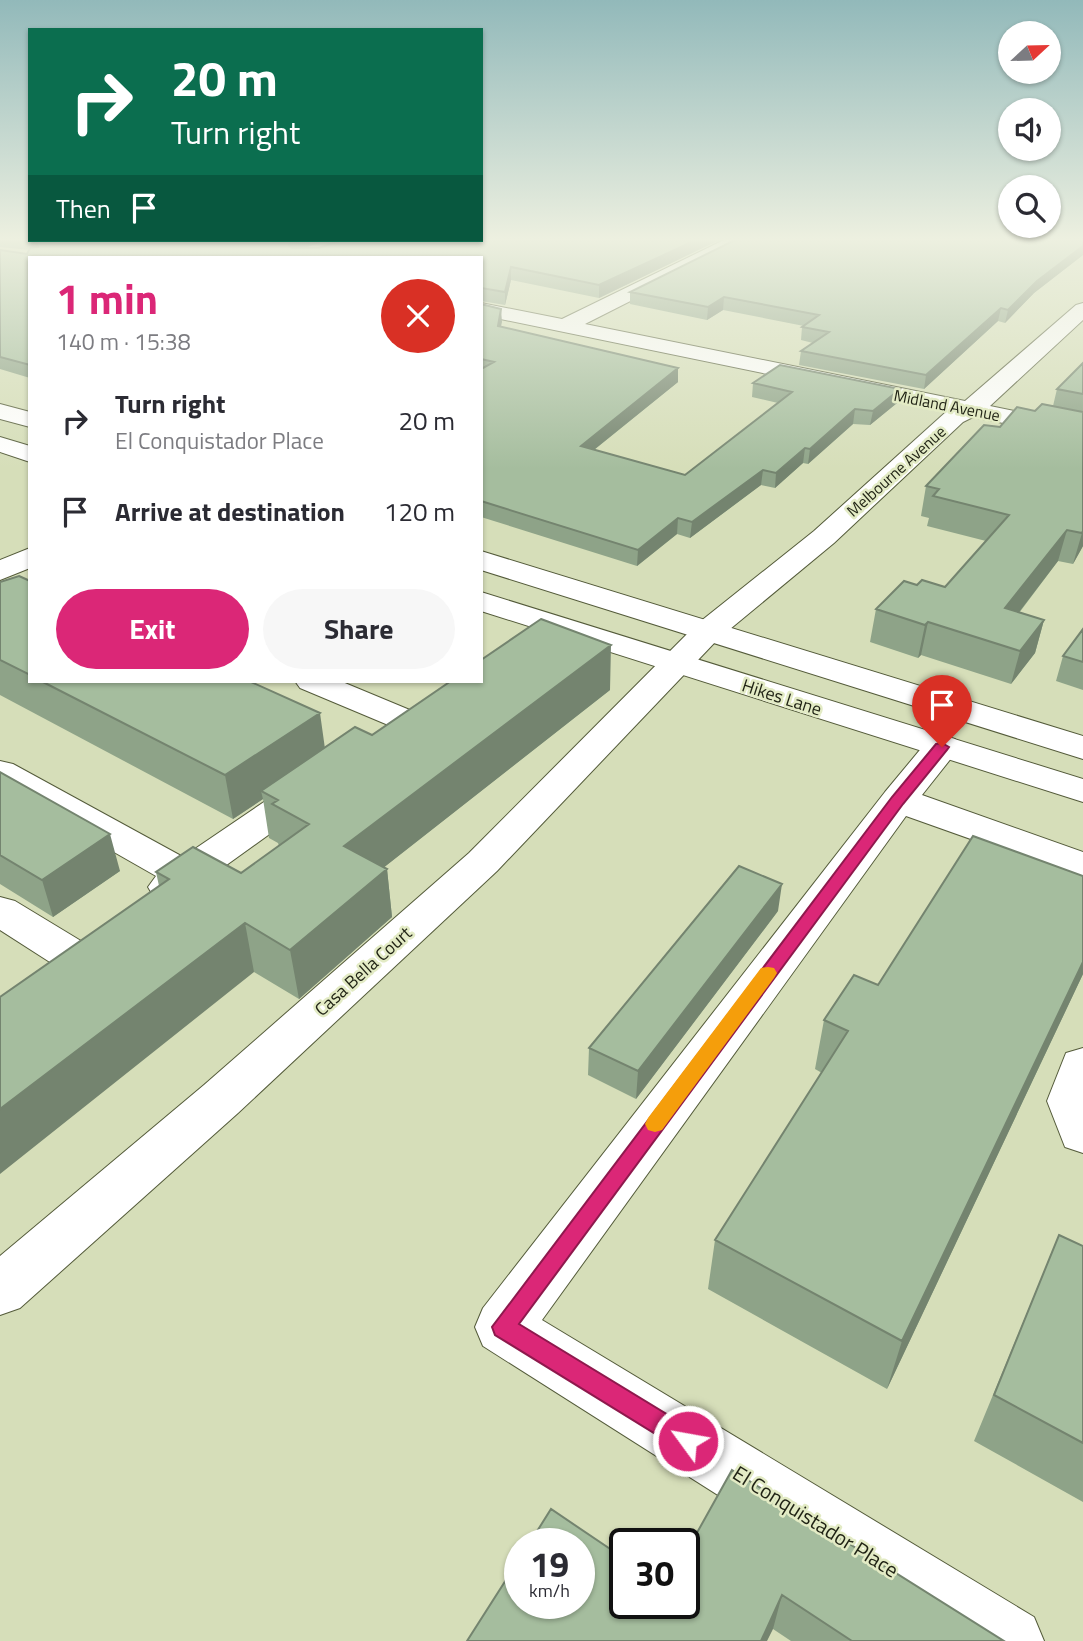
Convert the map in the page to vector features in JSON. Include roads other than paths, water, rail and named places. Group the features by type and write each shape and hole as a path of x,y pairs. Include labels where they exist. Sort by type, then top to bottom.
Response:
{"street":[{"name":"Midland Avenue","path":"518,317 1083,432"},
{"path":"565,326 584,317"},
{"name":"Melbourne Avenue","path":"707,632 824,537 956,417 980,402 1075,317"},
{"path":"0,411 28,419"},
{"path":"0,444 28,453"},
{"path":"0,571 28,558"},
{"path":"483,561 1083,748"},
{"name":"Hikes Lane","path":"483,602 1083,791"},
{"path":"513,644 546,622"},
{"name":"Casa Bella Court","path":"0,1290 220,1099 483,862 679,664 707,632"},
{"path":"317,683 405,720"},
{"path":"372,744 439,697"},
{"name":"El Conquistador Place","path":"942,747 898,800 503,1327 1010,1641"},
{"path":"139,907 339,767"},
{"path":"0,772 185,875"},
{"path":"898,800 1083,866"},
{"path":"0,911 56,966 105,931"},
{"path":"1083,1066 1071,1101 1083,1133"}]}
